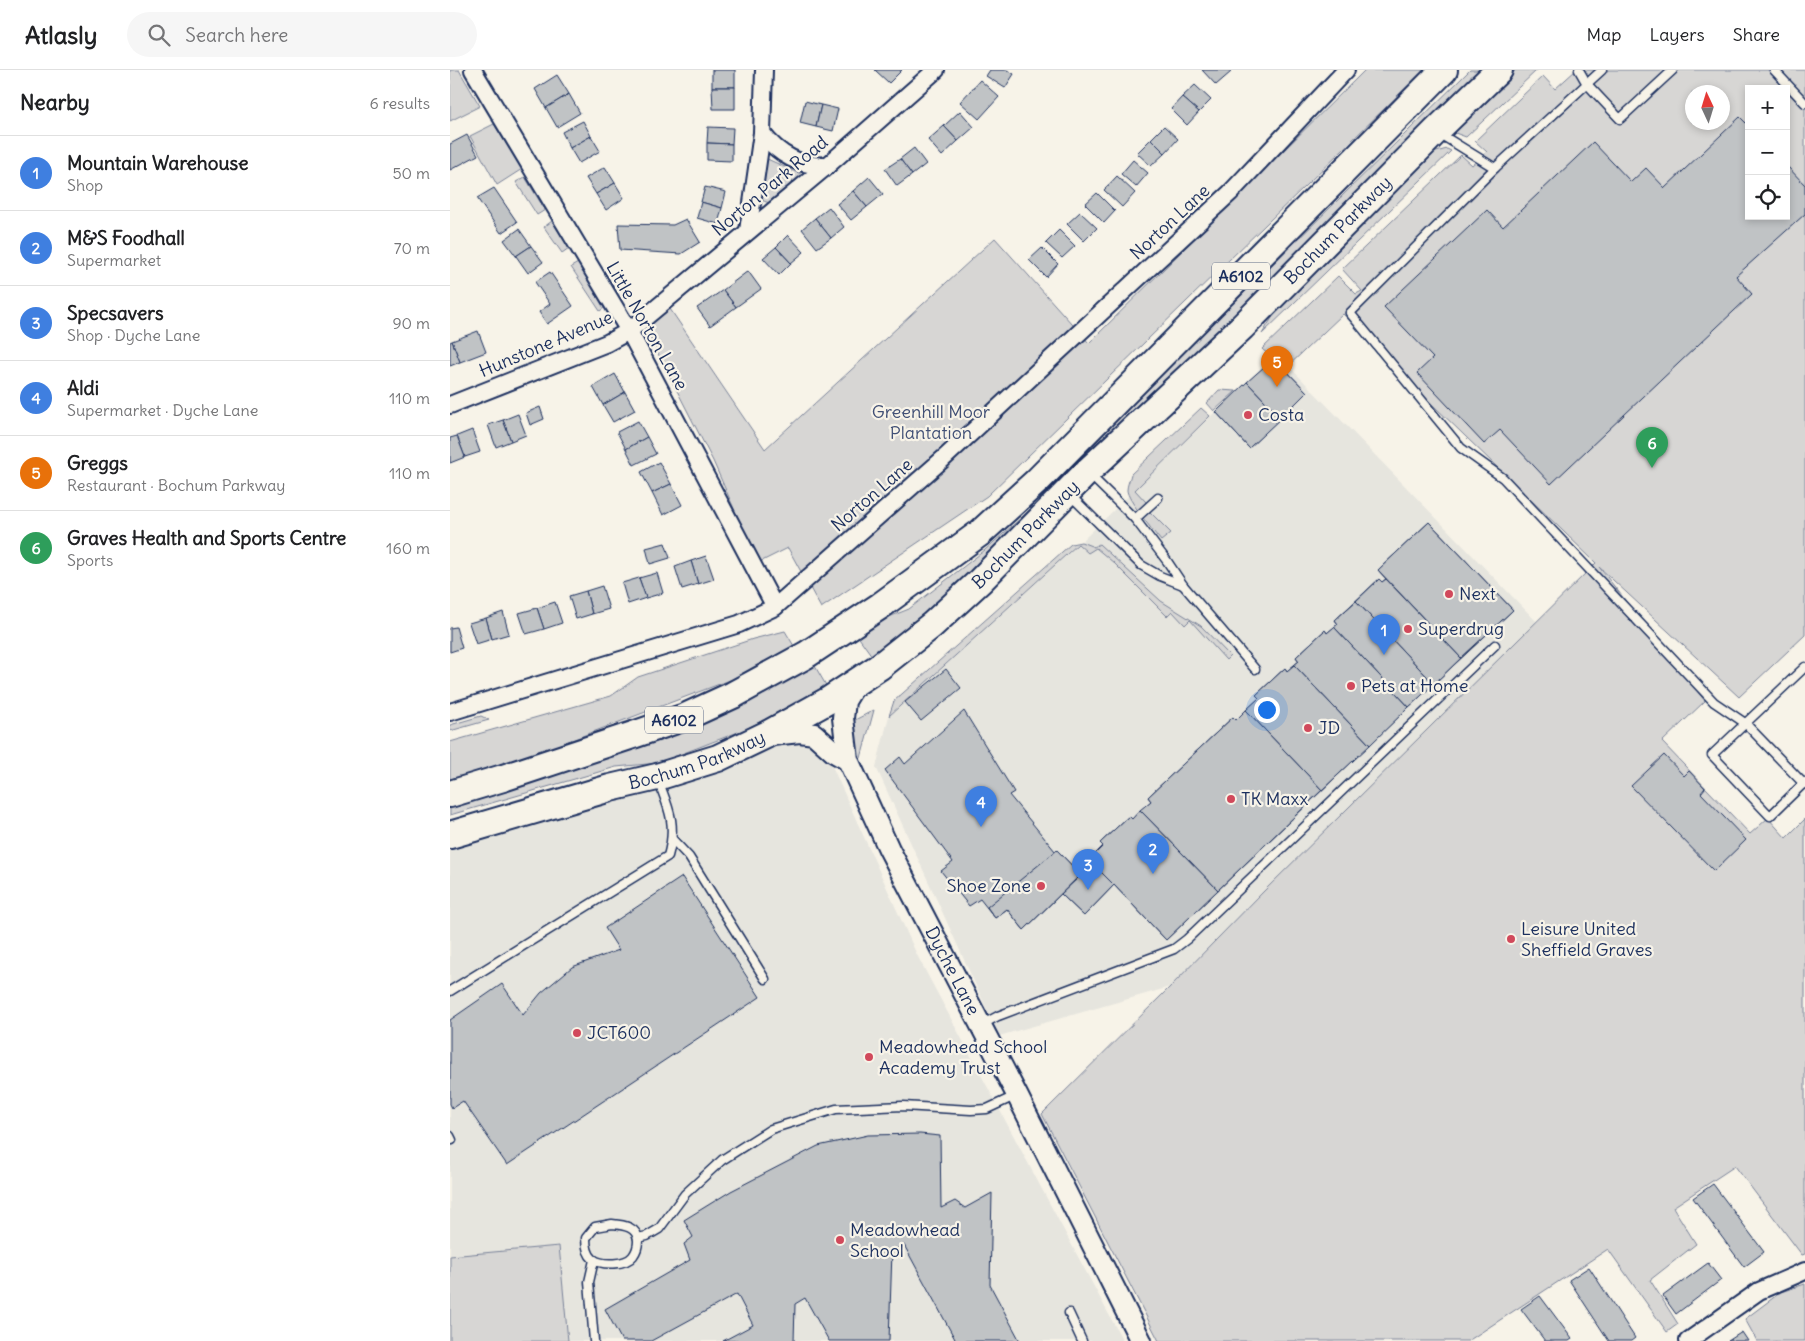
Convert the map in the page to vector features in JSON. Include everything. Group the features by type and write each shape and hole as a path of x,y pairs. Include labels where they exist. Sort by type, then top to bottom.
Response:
{"highway":[{"name":"Bochum Parkway","path":"450,834 610,788 657,777 718,758 766,735 856,683 932,625 980,581 1063,475 1444,70"},
{"name":"Bochum Parkway","path":"450,794 641,732 733,695 806,654 880,606 1063,475 1242,327 1499,70"}],"street":[{"name":"Little Norton Lane","path":"473,70 629,331 776,606"},
{"path":"748,231 762,133 764,70"},
{"name":"Norton Park Road","path":"629,331 828,165 936,70"},
{"name":"Norton Lane","path":"450,712 739,624 776,606 943,459 1230,193 1346,70"},
{"path":"762,133 772,144 791,159 811,165 828,165"},
{"name":"Hunstone Avenue","path":"450,406 607,343 629,331"},
{"name":"Dyche Lane","path":"856,683 845,701 843,718 848,760 889,849 1017,1095 1141,1341"},
{"path":"766,735 800,732 814,734 834,752 848,760"},
{"path":"1688,1341 1759,1291 1805,1271"}],"lane":[{"path":"1579,70 1586,84 1620,119 1673,70"},
{"path":"1602,70 1496,168 1350,313 1461,448 1503,478 1714,702 1745,723 1804,783 1770,816 1712,755 1745,723 1805,667"},
{"path":"1774,70 1805,103"},
{"path":"1436,131 1496,168"},
{"path":"1063,475 1135,519 1183,585 1255,670"},
{"path":"1063,475 1141,565 1160,576 1183,585"},
{"path":"1135,519 1158,498"},
{"path":"980,1026 998,1016 1174,949 1187,939 1496,645"},
{"path":"450,991 668,856 672,839 671,813 657,777"},
{"path":"672,839 689,857 765,979"},
{"path":"638,1238 647,1236 659,1229 686,1194 722,1160 771,1129 836,1109 903,1106 971,1110 987,1109 1017,1095"},
{"path":"612,1224 624,1225 636,1231 638,1238 637,1247 633,1256 628,1260 610,1263 594,1260 586,1246 586,1238 595,1227 612,1224"},
{"path":"594,1260 589,1282 594,1341"},
{"path":"1069,1314 1082,1341"}],"shaded area":[{"path":"1276,353 1537,622 1263,892 1170,987 999,1036 876,767 889,716 1081,542"},
{"path":"771,742 823,746 917,955 1123,1341 450,1341 450,845"}],"green space":[{"path":"450,70 459,70 480,106 450,121"},
{"name":"Greenhill Moor Plantation","path":"1365,70 1424,70 987,496 821,608 788,548 758,563 713,461 646,330 668,306 765,449 995,238 1089,343"},
{"path":"1470,70 1489,70 1087,464 1079,463 1079,455"},
{"path":"1516,70 1537,70 1466,137 1455,133 1454,132"},
{"name":"Leisure United Sheffield Graves","path":"1576,70 1805,70 1805,635 1739,697 1599,567 1705,701 1662,742 1750,834 1768,818 1786,838 1805,819 1805,1254 1802,1255 1735,1166 1673,1207 1696,1244 1650,1280 1678,1324 1667,1332 1608,1249 1468,1341 1159,1341 1042,1114 1263,892 1596,563 1400,373 1343,314 1285,369 1262,349 1338,276 1356,294 1362,291 1342,269 1461,155 1472,165 1487,152 1475,141 1543,76 1555,89"},
{"path":"494,124 522,169 497,185 470,136"},
{"path":"1447,149 1451,151 1262,334 1283,300 1429,154"},
{"path":"765,158 805,176 772,204 761,200"},
{"path":"525,177 545,210 537,215 516,182"},
{"path":"552,221 569,248 562,253 544,227"},
{"path":"578,263 605,307 600,311 571,267"},
{"path":"1219,390 1236,391 1214,411 1207,403"},
{"path":"1201,408 1210,416 1135,490 1146,502 1143,505 1171,533 1161,541 1141,516 1128,494 1127,488 1131,474"},
{"path":"1058,485 1061,490 914,627 872,656 857,635 874,623 909,609 985,550"},
{"path":"1081,542 1094,547 1099,544 1161,601 1201,626 1230,656 1226,660 1190,620 1185,625 1172,611 1167,616 1114,563 1096,548 1088,553 1078,544 889,716 894,701 1071,544"},
{"path":"785,631 794,646 738,677 503,766 450,782 450,742 611,696 638,677 753,639"},
{"path":"812,661 827,687 746,729 658,763 616,767 450,815 450,806"},
{"path":"874,710 861,758 859,760 853,721"},
{"path":"481,716 489,720 450,731 450,725"},
{"path":"559,1246 568,1341 450,1341 450,1256"},
{"path":"1805,1284 1805,1341 1757,1341 1745,1319 1781,1292"}],"building":[{"path":"712,70 735,70 735,87 712,87"},
{"path":"875,70 902,70 889,83"},
{"path":"990,70 1007,70 1014,74 1005,88 986,76"},
{"path":"1202,70 1229,70 1231,72 1216,85"},
{"path":"557,75 569,94 546,108 535,89"},
{"path":"980,80 999,97 979,119 960,102"},
{"path":"1195,85 1211,100 1199,112 1182,97"},
{"path":"712,87 735,87 735,109 713,109"},
{"path":"569,94 580,113 557,127 546,108"},
{"path":"1182,97 1199,112 1187,125 1171,109"},
{"path":"805,101 821,105 816,127 800,123"},
{"path":"821,105 838,109 833,131 816,127"},
{"path":"960,111 974,127 958,141 944,126"},
{"path":"1740,117 1745,122 1745,220 1790,220 1790,169 1805,185 1805,214 1736,276 1752,294 1551,484 1500,430 1484,444 1417,373 1433,358 1384,307 1487,210 1503,227 1593,142 1631,182 1646,168 1665,188 1726,130 1730,130 1730,126"},
{"path":"583,121 591,136 570,148 562,132"},
{"path":"944,126 958,141 942,156 928,140"},
{"path":"1164,126 1178,139 1165,153 1151,139"},
{"path":"708,127 733,128 732,144 707,143"},
{"path":"467,135 478,155 450,170 450,144"},
{"path":"591,136 600,151 579,163 570,148"},
{"path":"1151,139 1165,153 1151,166 1137,153"},
{"path":"707,143 732,144 732,161 707,160"},
{"path":"914,148 926,164 912,175 900,159"},
{"path":"900,159 912,175 897,186 885,169"},
{"path":"1133,160 1148,173 1136,187 1121,174"},
{"path":"605,167 615,183 596,194 586,178"},
{"path":"1117,176 1135,193 1122,207 1104,190"},
{"path":"869,177 883,194 867,207 853,191"},
{"path":"615,183 624,198 606,210 596,194"},
{"path":"705,187 726,192 722,208 701,202"},
{"path":"494,188 517,222 501,233 477,198"},
{"path":"853,191 867,207 851,220 837,204"},
{"path":"1097,193 1115,211 1104,223 1085,204"},
{"path":"701,202 722,208 718,224 697,218"},
{"path":"829,207 844,227 831,238 815,218"},
{"path":"1080,212 1097,228 1084,241 1067,224"},
{"path":"815,218 831,238 817,248 802,229"},
{"path":"686,219 700,242 681,254 620,250 618,224 673,225"},
{"path":"519,229 531,246 516,256 504,240"},
{"path":"1059,230 1075,246 1062,258 1046,243"},
{"path":"788,235 804,252 791,263 776,247"},
{"path":"531,246 543,262 528,273 516,256"},
{"path":"776,247 791,263 779,275 763,258"},
{"path":"1042,248 1058,264 1046,277 1029,260"},
{"path":"748,271 761,289 736,307 723,290"},
{"path":"550,272 573,306 547,324 539,312 550,304 535,282"},
{"path":"723,290 736,307 710,326 697,308"},
{"path":"478,331 486,352 460,362 452,341"},
{"path":"452,341 460,362 450,366 450,342"},
{"path":"1274,358 1307,392 1249,448 1216,412"},
{"path":"1274,358 1307,392 1281,418 1247,382"},
{"path":"615,374 625,392 603,405 593,387"},
{"name":"Costa","path":"1247,382 1281,418 1249,448 1216,412"},
{"path":"625,392 635,410 613,422 603,405"},
{"path":"540,407 544,419 530,425 526,413"},
{"path":"518,414 526,435 511,441 503,420"},
{"path":"503,420 511,441 496,447 488,425"},
{"path":"638,421 647,437 626,449 617,432"},
{"path":"472,430 480,452 465,457 457,436"},
{"path":"457,436 465,457 450,463 450,438"},
{"path":"647,437 656,454 634,465 626,449"},
{"path":"659,462 671,484 652,493 641,472"},
{"path":"671,484 682,505 663,515 652,493"},
{"path":"1429,522 1513,610 1166,940 1114,885 1084,916 1061,894 1024,930 1007,909 995,918 980,899 969,906 941,871 953,862 885,770 900,757 905,764 964,711 1014,792 1009,795 1055,851 1057,850 1080,874 1079,878 1093,864 1089,860 1103,846 1100,843 1129,816 1132,819 1151,801 1148,797 1233,717 1236,720 1259,698 1256,695 1285,668 1287,671 1299,661 1296,657 1325,630 1327,633 1338,624 1335,620 1379,579 1382,582 1386,579 1378,570"},
{"name":"Next","path":"1429,522 1513,610 1461,658 1378,570"},
{"path":"665,543 670,558 650,564 646,548"},
{"path":"706,556 714,579 698,584 691,561"},
{"path":"691,561 698,584 682,589 675,567"},
{"path":"657,573 663,593 646,598 639,578"},
{"path":"639,578 646,598 628,604 622,583"},
{"name":"Superdrug","path":"1379,579 1382,582 1386,579 1461,658 1434,684 1356,601"},
{"path":"602,586 609,609 592,614 586,591"},
{"path":"586,591 592,614 576,619 569,596"},
{"path":"1356,601 1434,684 1409,707 1334,627 1338,624 1335,620"},
{"path":"555,602 562,623 544,629 537,608"},
{"path":"537,608 544,629 526,634 519,613"},
{"path":"503,612 509,634 492,639 486,618"},
{"path":"486,618 492,639 476,644 469,623"},
{"path":"456,627 462,648 450,652 450,628"},
{"name":"Pets at Home","path":"1334,627 1409,707 1370,745 1294,665 1299,661 1296,657 1325,630 1327,633"},
{"name":"JD","path":"1294,665 1370,745 1322,790 1246,710 1259,698 1256,695 1285,668 1287,671"},
{"path":"946,669 961,688 921,721 905,702"},
{"name":"TK Maxx","path":"1246,710 1322,790 1218,890 1140,810 1151,801 1148,797 1233,717 1236,720"},
{"path":"1664,755 1684,776 1689,771 1705,788 1701,793 1746,840 1714,871 1631,786"},
{"path":"1140,810 1218,890 1166,940 1089,860 1103,846 1100,843 1129,816 1132,819"},
{"name":"Shoe Zone","path":"1057,850 1080,874 1078,877 1024,930 1007,909 995,918 987,907"},
{"path":"1093,864 1114,885 1084,916 1061,894"},
{"name":"JCT600","path":"682,877 760,997 507,1165 463,1101 452,1108 450,1104 450,1020 502,984 523,1015 541,993 572,967 619,950 605,928"},
{"name":"Meadowhead School","path":"920,1134 940,1136 941,1208 955,1201 965,1208 992,1193 990,1285 1020,1341 956,1341 904,1245 892,1251 889,1341 829,1341 805,1298 795,1304 794,1341 723,1341 753,1325 737,1294 651,1341 622,1341 605,1309 690,1260 684,1244 693,1237 684,1220 731,1191 818,1146 868,1135"},
{"path":"1713,1184 1764,1252 1744,1267 1693,1198"},
{"path":"1708,1263 1721,1280 1676,1314 1663,1296"},
{"path":"1589,1267 1635,1338 1631,1341 1609,1341 1569,1280"},
{"path":"1540,1296 1572,1339 1569,1341 1545,1341 1521,1309"},
{"path":"1742,1332 1748,1341 1728,1341"}],"place":[{"name":"Greggs","path":"1277,387"},
{"name":"Costa","path":"1248,415"},
{"name":"Graves Health and Sports Centre","path":"1652,468"},
{"name":"Next","path":"1449,594"},
{"name":"Superdrug","path":"1408,629"},
{"name":"Mountain Warehouse","path":"1384,655"},
{"name":"Pets at Home","path":"1351,686"},
{"name":"JD","path":"1308,728"},
{"name":"TK Maxx","path":"1231,799"},
{"name":"Aldi","path":"981,827"},
{"name":"M&S Foodhall","path":"1153,874"},
{"name":"Shoe Zone","path":"1041,886"},
{"name":"Specsavers","path":"1088,890"},
{"name":"Leisure United Sheffield Graves","path":"1511,939"},
{"name":"JCT600","path":"577,1033"},
{"name":"Meadowhead School Academy Trust","path":"869,1057"},
{"name":"Meadowhead School","path":"840,1240"}]}
